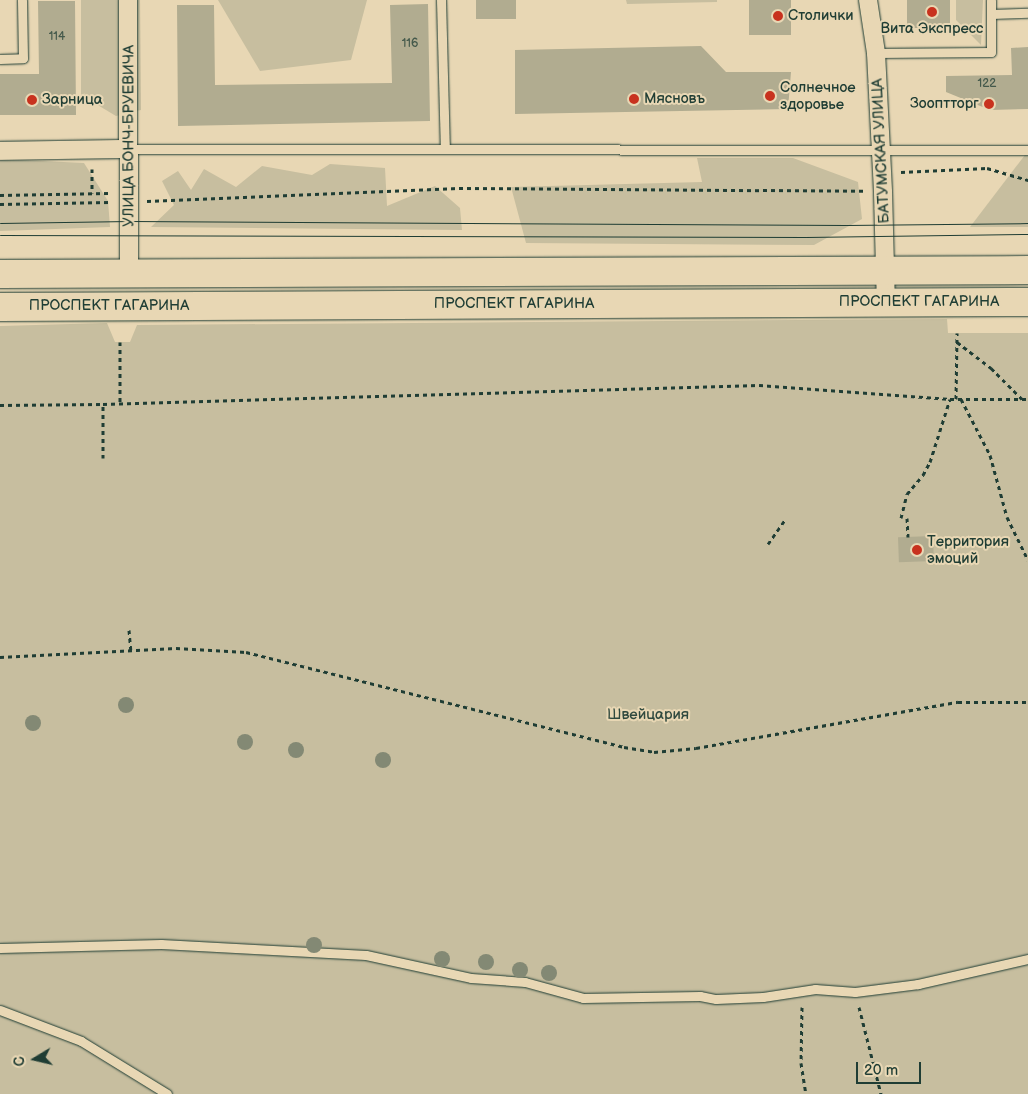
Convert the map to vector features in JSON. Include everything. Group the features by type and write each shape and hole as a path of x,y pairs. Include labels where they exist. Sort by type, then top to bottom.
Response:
{"main road":[{"name":"ПРОСПЕКТ ГАГАРИНА","path":"0,274 1028,270"},
{"name":"ПРОСПЕКТ ГАГАРИНА","path":"0,307 1028,302"}],"street":[{"name":"УЛИЦА БОНЧ-БРУЕВИЧА","path":"128,0 129,272"},
{"name":"БАТУМСКАЯ УЛИЦА","path":"868,0 876,53 882,151 886,303"},
{"path":"0,151 128,150"}],"lane":[{"path":"0,59 23,58 22,0"},
{"path":"441,0 445,149"},
{"path":"876,53 991,52 991,0"},
{"path":"991,14 1028,13"},
{"path":"128,150 1028,150"},
{"path":"0,948 161,944 366,955 471,978 525,982 583,998 700,996 716,999 763,998 815,989 855,992 918,984 1028,959"},
{"path":"0,1010 81,1041 167,1094"}],"path":[{"path":"92,150 92,193"},
{"path":"882,172 987,168 1028,180"},
{"path":"0,204 129,197 459,188 883,192"},
{"path":"0,195 92,193 129,197"},
{"path":"956,399 957,333"},
{"path":"120,342 120,404"},
{"path":"957,342 991,368 1022,399"},
{"path":"0,405 120,404 759,385 950,399 1028,399"},
{"path":"901,518 907,494 923,476 930,462 950,399"},
{"path":"961,399 990,455 1007,517 1028,560"},
{"path":"103,404 103,458"},
{"path":"907,518 908,537"},
{"path":"768,544 785,520"},
{"path":"129,630 131,651"},
{"path":"0,657 176,648 246,652 624,747 654,752 696,748 958,702 1028,702"},
{"path":"855,992 881,1094"},
{"path":"795,993 804,1010 801,1063 806,1094"}],"green space":[{"path":"81,0 140,0 141,110 116,116 81,95"},
{"path":"218,0 367,0 351,60 260,71"},
{"path":"626,0 717,0 717,2 627,4"},
{"path":"956,0 983,0 981,45 956,20"},
{"path":"1028,151 1028,227 970,227"},
{"path":"697,158 793,158 858,182 862,219 814,245 526,243 511,187 702,182"},
{"path":"0,159 84,163 108,201 110,227 0,231"},
{"path":"330,164 385,168 387,206 435,186 460,208 462,230 151,227 174,205 162,181 178,171 191,190 204,169 236,187 262,166 312,175"},
{"name":"Швейцария","path":"947,319 948,333 1028,333 1028,1094 0,1094 0,326 107,323 115,342 130,342 137,325"}],"building":[{"path":"476,0 516,0 516,19 476,19"},
{"path":"749,0 791,0 791,35 749,35"},
{"path":"907,0 950,0 950,28 907,28"},
{"path":"38,1 75,1 76,115 0,115 0,74 39,74"},
{"path":"428,4 430,121 178,126 177,5 214,5 215,85 392,83 390,5"},
{"path":"701,46 726,72 791,72 788,109 515,114 515,50"},
{"path":"1028,47 1028,109 990,110 946,92 946,76 1012,75 1011,48"},
{"path":"933,536 934,561 899,562 898,537"}],"tram line":[{"path":"0,223 129,221 846,225 1028,223"},
{"path":"0,235 806,237 1028,234"}],"place":[{"name":"Вита Экспресс","path":"932,12"},
{"name":"Столички","path":"778,16"},
{"name":"Солнечное здоровье","path":"770,96"},
{"name":"Мясновъ","path":"634,99"},
{"name":"Зарница","path":"32,100"},
{"name":"Зооптторг","path":"989,104"},
{"name":"Территория эмоций","path":"917,550"}]}
